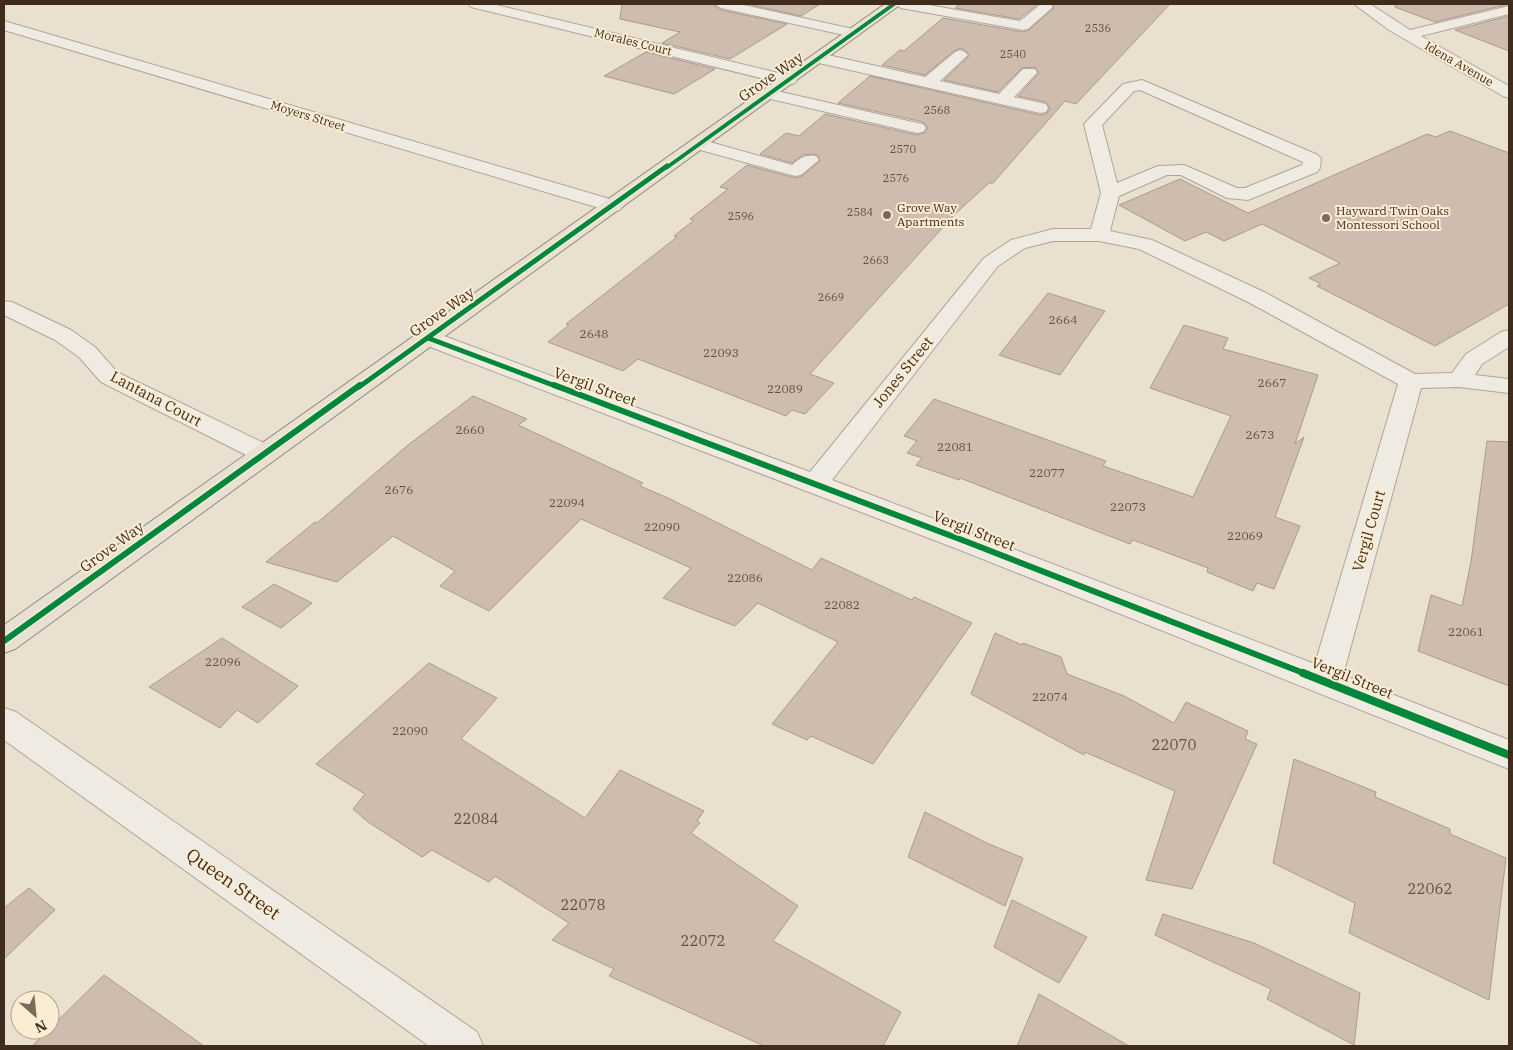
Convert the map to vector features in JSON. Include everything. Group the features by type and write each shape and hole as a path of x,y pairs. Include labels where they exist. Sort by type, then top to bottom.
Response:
{"main road":[{"name":"Grove Way","path":"4,640 263,453 428,338 894,4"}],"street":[{"name":"Morales Court","path":"476,4 789,80"},
{"path":"721,4 853,33"},
{"path":"901,4 1023,26 1046,7"},
{"name":"Idena Avenue","path":"1361,4 1394,27 1509,93"},
{"path":"1410,35 1509,10"},
{"name":"Moyers Street","path":"4,25 613,206"},
{"path":"928,83 960,55"},
{"path":"818,58 1040,108"},
{"path":"1002,100 1029,72"},
{"path":"1099,234 1110,193 1093,124 1129,87 1142,86 1312,159 1311,168 1248,194 1234,194 1184,170 1164,170 1110,193"},
{"path":"768,94 917,128"},
{"path":"700,144 788,176 810,160"},
{"name":"Jones Street","path":"815,482 991,262 1018,244 1053,235 1099,234 1146,244 1256,297 1411,382"},
{"name":"Lantana Court","path":"4,307 63,335 87,352 109,377 263,453"},
{"path":"1459,380 1474,358 1509,337"},
{"name":"Vergil Street","path":"428,338 815,482 1326,681 1509,755"},
{"path":"1411,382 1459,380 1509,386"},
{"name":"Vergil Court","path":"1326,681 1411,382"},
{"name":"Queen Street","path":"4,722 463,1046"}],"building":[{"path":"622,4 712,4 721,10 787,24 730,59 662,43 680,32 620,19"},
{"path":"747,4 820,4 801,16"},
{"path":"960,4 1038,4 1019,19 955,8"},
{"path":"1052,4 1170,4 1076,104 1065,101 993,183 989,183 955,214 810,374 834,383 805,414 792,410 786,416 638,359 623,371 548,342 569,325 566,324 677,237 674,236 694,220 690,219 728,189 720,187 747,165 795,178 802,176 820,161 818,155 813,154 803,155 792,163 760,154 786,133 799,136 825,114 917,135 924,133 928,128 923,122 838,103 870,76 1040,115 1046,114 1050,109 1046,102 1018,96 1039,73 1035,67 1022,68 998,92 944,80 969,56 961,48 954,51 925,75 882,65 900,50 904,51 943,18 1023,32 1029,30 1054,8"},
{"path":"1395,4 1509,4 1435,22 1395,7"},
{"path":"1509,16 1509,51 1455,30"},
{"path":"646,52 715,69 674,94 604,76"},
{"name":"Hayward Twin Oaks Montessori School","path":"1450,131 1509,153 1509,304 1435,346 1317,286 1321,284 1309,278 1340,263 1262,224 1224,241 1206,232 1185,241 1119,205 1180,179 1248,213 1427,134 1436,137"},
{"path":"1048,293 1105,311 1060,375 999,355"},
{"path":"1184,325 1228,338 1223,349 1318,375 1295,444 1304,437 1275,517 1300,526 1274,589 1257,583 1253,591 1207,572 1208,568 1133,540 1130,544 960,478 959,480 916,465 922,458 907,453 917,441 904,436 934,399 1106,461 1103,466 1193,497 1231,416 1150,388"},
{"path":"473,396 527,419 518,425 643,483 640,486 668,498 812,570 821,558 912,600 914,597 972,623 873,764 811,736 807,740 772,724 838,642 758,603 735,626 663,598 691,568 581,519 489,611 440,586 455,571 393,536 337,582 266,562 315,522 317,523 408,445"},
{"path":"1487,441 1509,442 1509,686 1418,651 1431,595 1462,606 1471,562"},
{"path":"274,584 312,603 281,628 242,607"},
{"path":"995,633 1022,645 1023,643 1061,657 1067,674 1124,696 1174,723 1186,702 1248,731 1245,739 1257,744 1192,889 1146,880 1175,791 1085,752 1084,755 971,694"},
{"path":"222,638 298,686 258,723 237,710 220,728 149,687"},
{"path":"429,663 497,698 461,739 585,818 620,770 704,811 697,821 700,823 691,833 798,906 773,941 901,1012 883,1046 764,1046 609,976 614,969 552,940 569,923 495,876 489,882 432,850 422,857 368,822 353,809 365,794 316,764"},
{"path":"1294,759 1376,792 1375,797 1450,829 1450,834 1506,858 1489,1000 1349,933 1355,903 1273,863"},
{"path":"925,812 989,844 1023,858 1005,906 908,857"},
{"path":"29,888 55,910 4,959 4,908"},
{"path":"1012,900 1087,937 1059,983 994,947"},
{"path":"1163,914 1254,943 1360,993 1354,1045 1267,999 1271,989 1155,935"},
{"path":"104,975 204,1046 32,1046 38,1040 60,1040 60,1018"},
{"path":"1039,994 1129,1046 1017,1046"}],"cycle path":[{"path":"4,641 894,4"},
{"path":"428,338 970,543 1509,755"}],"place":[{"name":"Grove Way Apartments","path":"887,215"},
{"name":"Hayward Twin Oaks Montessori School","path":"1326,218"}]}
